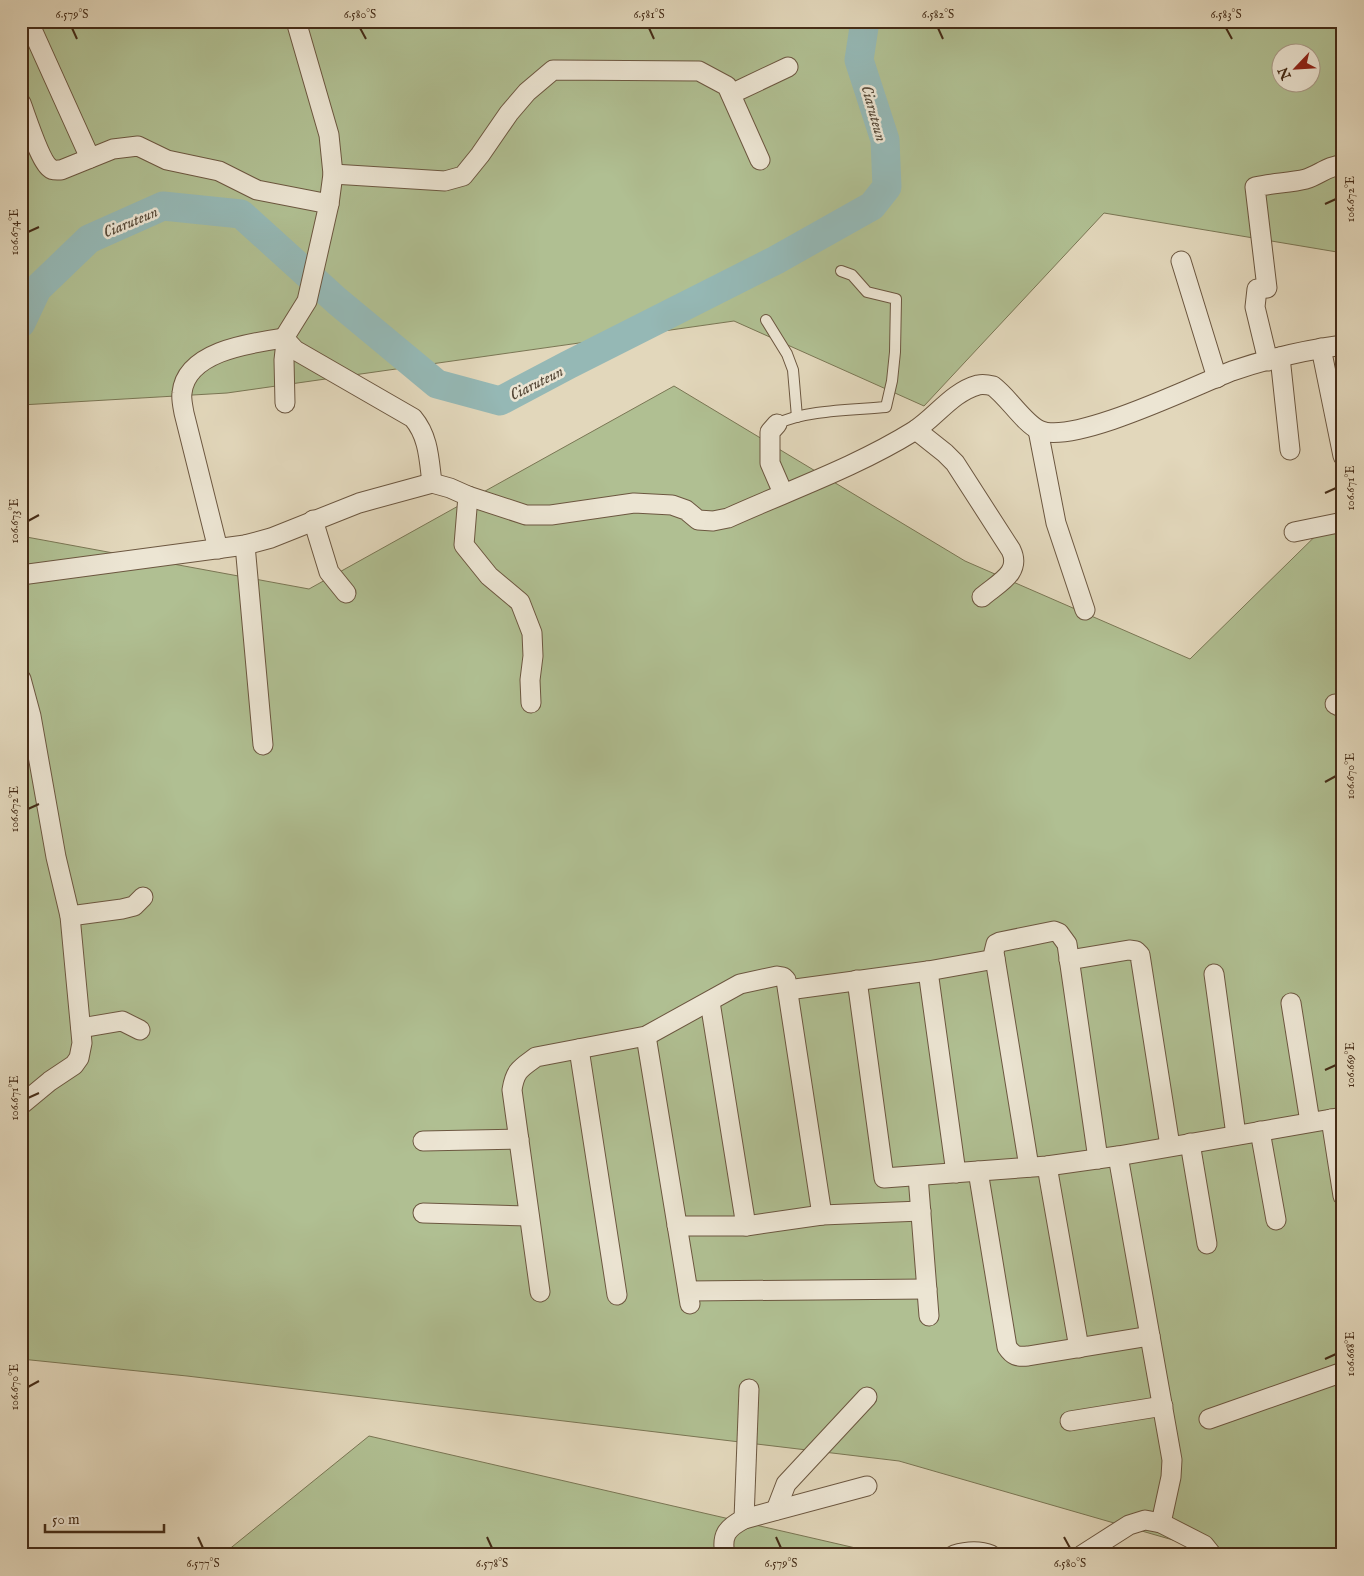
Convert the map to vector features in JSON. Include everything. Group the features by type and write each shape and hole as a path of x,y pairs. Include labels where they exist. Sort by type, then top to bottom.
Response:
{"street":[{"path":"285,403 285,340 306,301 329,204 334,174 329,135 296,21"},
{"path":"30,25 90,158"},
{"path":"731,94 788,66"},
{"path":"334,174 445,181 463,176 521,99 553,70 699,70 727,86 760,160"},
{"path":"21,103 42,158 50,169 61,170 113,149 138,146 167,160 219,171 257,190 329,204"},
{"path":"1290,450 1274,359 1255,307 1257,290 1267,288 1255,187 1274,182 1307,178 1335,165 1343,164"},
{"path":"1181,261 1217,378"},
{"path":"285,340 295,350 413,418 425,437 432,483"},
{"path":"218,549 184,413 182,394 186,379 193,368 205,359 224,351 285,340"},
{"path":"21,575 245,545 271,538 360,503 432,483 526,515 551,515 634,503 672,505 686,510 698,520 713,521 728,518 894,444 916,430 960,393 979,385 993,386 1004,394 1023,417 1038,430 1050,434 1089,426 1151,406 1233,371 1274,359 1343,345"},
{"path":"1321,348 1343,456"},
{"path":"777,424 770,432 770,463 783,493"},
{"path":"916,430 946,453 955,463 1016,559 1014,568 1009,575 982,597"},
{"path":"1038,430 1056,523 1085,610"},
{"path":"468,496 464,545 490,576 520,602 532,633 531,703"},
{"path":"313,520 329,572 346,593"},
{"path":"1294,532 1343,522"},
{"path":"245,545 263,745"},
{"path":"21,679 26,717 70,916 82,1050 74,1065 50,1081 21,1105"},
{"path":"70,916 134,906 142,897"},
{"path":"1079,1348 1038,1166 995,959 996,944 1054,931 1064,938 1067,944 1098,1159"},
{"path":"1069,960 1129,950 1136,951 1140,955 1170,1146"},
{"path":"788,990 928,971 995,959"},
{"path":"928,971 956,1173"},
{"path":"1214,974 1236,1135"},
{"path":"540,1292 512,1090 514,1077 522,1067 536,1057 646,1036 740,984 777,976 783,976 786,980 822,1215"},
{"path":"857,980 884,1178 1038,1166 1098,1159 1337,1118 1343,1196"},
{"path":"710,1002 746,1226"},
{"path":"1291,1003 1310,1122"},
{"path":"81,1028 125,1016 140,1030"},
{"path":"646,1036 689,1297 927,1289"},
{"path":"579,1049 617,1295"},
{"path":"1260,1131 1276,1220"},
{"path":"423,1141 519,1139"},
{"path":"1190,1143 1207,1244"},
{"path":"1118,1156 1172,1460 1171,1477 1161,1524"},
{"path":"978,1171 1007,1347 1012,1354 1018,1357 1150,1336"},
{"path":"918,1176 929,1316"},
{"path":"677,1226 746,1226 822,1215 921,1211"},
{"path":"423,1213 530,1216"},
{"path":"1208,1419 1343,1372"},
{"path":"744,1519 749,1389"},
{"path":"776,1510 786,1484 867,1397"},
{"path":"1070,1421 1162,1406"},
{"path":"725,1555 724,1539 727,1531 730,1526 744,1519 867,1486"},
{"path":"1082,1555 1130,1525 1145,1520 1161,1524 1204,1545 1212,1555"},
{"path":"954,1555 971,1551 992,1555"}],"lane":[{"path":"777,424 787,418 797,416 886,407 894,362 896,299 867,292 852,275 841,271"},
{"path":"766,320 787,354 793,370 797,416"}],"green space":[{"path":"21,21 1343,21 1343,253 1104,213 924,406 734,321 227,393 21,405"},
{"path":"674,386 965,561 1190,659 1343,509 1343,1555 1225,1555 899,1461 187,1376 21,1359 21,536 309,589"},
{"path":"369,1436 886,1555 222,1555"}],"waterway":[{"name":"Ciaruteun","path":"21,323 37,289 89,239 163,206 241,214 337,301 437,384 500,401 776,260 872,206 887,187 885,140 859,60 865,21"}]}
